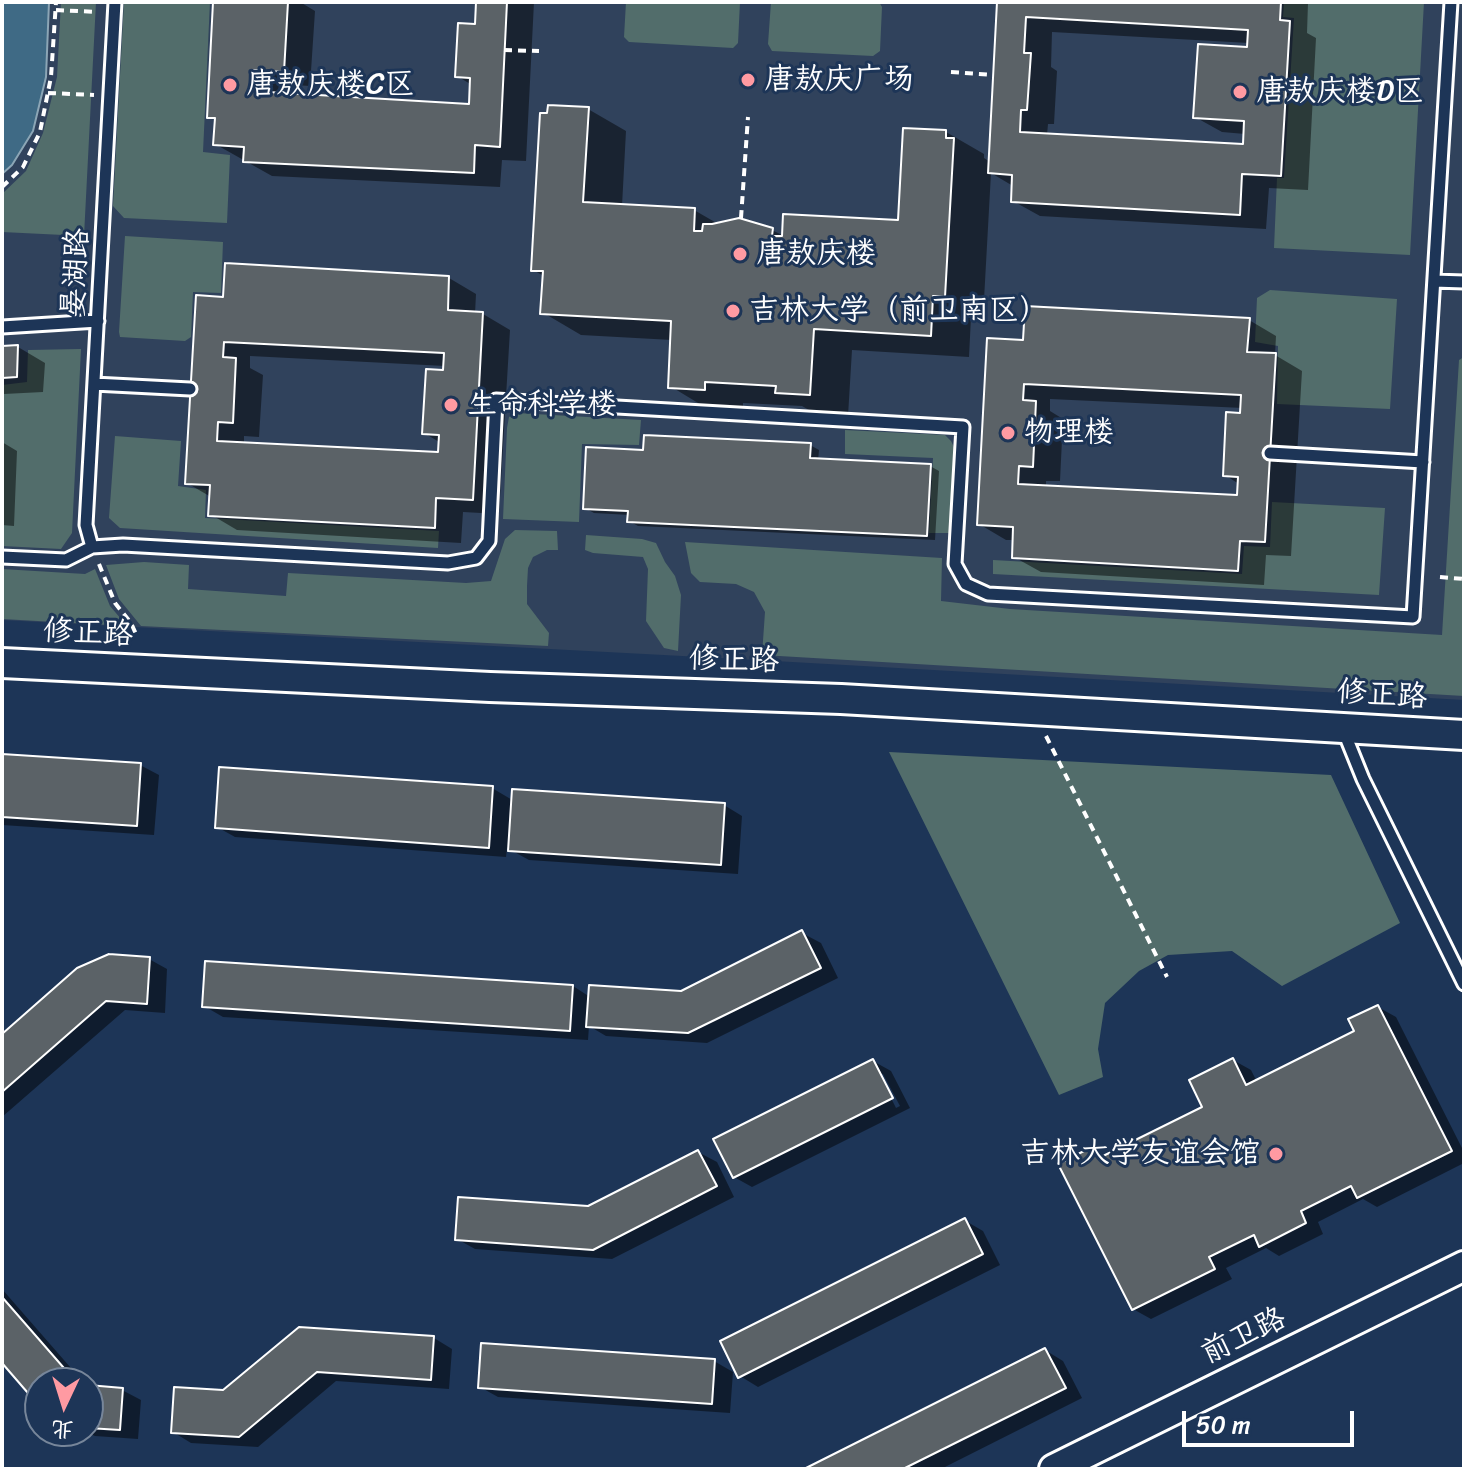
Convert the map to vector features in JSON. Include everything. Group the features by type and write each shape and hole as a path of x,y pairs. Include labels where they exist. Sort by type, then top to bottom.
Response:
{"street":[{"name":"修正路","path":"2,663 490,687 841,699 1464,735"},
{"name":"前卫路","path":"1054,1469 1464,1266"}],"lane":[{"path":"2,557 66,560 92,547 123,545 448,563 476,558 489,541 496,400 963,427 955,564 966,584 988,594 1413,617 1451,2"},
{"name":"晏湖路","path":"92,547 86,525 114,7"},
{"path":"1434,281 1464,282"},
{"path":"2,327 98,321"},
{"path":"94,384 190,389"},
{"path":"1270,453 1423,462"},
{"path":"1343,727 1363,779 1464,984"}],"path":[{"path":"2,187 23,167 40,132 48,93 56,2"},
{"path":"56,10 114,7"},
{"path":"504,50 539,51"},
{"path":"951,72 993,75"},
{"path":"48,93 110,96"},
{"path":"741,218 748,117"},
{"path":"92,547 115,603 136,634"},
{"path":"1440,577 1464,579"},
{"path":"1033,710 1167,977"}],"shaded area":[{"name":"吉林大学（前卫南区）","path":"2,2 1464,2 1464,700 2,620"},
{"path":"2,2 49,2 46,77 33,131 12,165 2,174"}],"green space":[{"path":"61,2 96,2 84,236 2,232 2,194 26,171 43,133 57,77"},
{"path":"124,2 210,2 203,152 230,155 227,223 124,218 113,206"},
{"path":"626,2 740,2 738,43 733,48 629,42 624,37"},
{"path":"771,2 879,2 882,7 880,51 873,56 772,51 768,44"},
{"path":"1284,2 1424,2 1410,255 1274,248 1277,178 1284,178 1294,18 1283,17"},
{"path":"125,236 223,242 221,293 193,292 191,337 185,341 120,337"},
{"path":"1270,290 1397,299 1390,409 1277,404 1278,346 1255,342 1257,298"},
{"path":"81,349 72,533 61,549 2,546 2,385 27,382 28,350"},
{"path":"1464,357 1464,696 762,655 765,612 754,592 736,584 700,582 691,573 685,542 942,558 941,601 1010,609 1442,635 1459,360"},
{"path":"517,413 641,420 639,445 582,444 579,522 503,519 507,428 509,417"},
{"path":"845,430 945,435 954,447 950,533 929,533 933,458 845,454"},
{"path":"115,436 181,441 178,486 206,490 205,518 439,531 438,548 120,528 109,518"},
{"path":"1272,502 1385,508 1379,595 993,574 993,560 1242,574 1244,546 1270,547"},
{"path":"515,530 557,531 558,550 547,550 533,557 528,568 527,604 549,633 548,646 141,626 119,599 106,565 144,562 189,565 188,589 286,596 288,573 466,583 491,581 505,539"},
{"path":"586,535 656,543 675,576 681,595 678,651 664,648 646,621 648,569 643,557 585,550"},
{"path":"2,569 85,574 95,569 110,606 127,626 2,619"},
{"path":"889,752 1331,775 1400,923 1282,986 1232,951 1168,955 1139,971 1105,1003 1098,1049 1103,1077 1059,1095"}],"building":[{"name":"唐敖庆楼C区","path":"213,2 288,2 284,72 252,70 251,91 469,104 470,78 455,77 458,23 475,24 476,2 507,2 500,147 475,145 474,173 243,162 244,147 213,145 215,118 207,118"},
{"name":"唐敖庆楼D区","path":"997,2 1281,2 1280,20 1290,21 1281,176 1242,174 1240,215 1011,202 1012,175 988,173","holes":["1026,17 1248,30 1247,47 1198,44 1193,118 1244,121 1243,144 1020,132 1021,110 1027,110 1031,53 1024,53"]},
{"name":"唐敖庆楼","path":"548,105 589,107 583,202 695,208 694,231 702,231 703,224 739,218 773,228 772,236 782,236 783,214 898,220 903,128 946,130 946,138 954,138 945,297 933,296 931,336 814,329 810,395 775,393 776,386 705,382 705,390 668,388 671,321 540,314 543,271 531,271 540,113 547,113"},
{"name":"生命科学楼","path":"225,263 449,276 448,310 483,312 473,500 436,498 435,528 208,516 210,485 185,484 196,295 223,297","holes":["224,342 444,353 443,370 426,369 422,434 439,435 438,452 217,441 218,422 233,423 236,358 223,357"]},
{"name":"物理楼","path":"1025,306 1250,318 1247,352 1276,353 1265,542 1240,541 1238,571 1012,558 1013,527 977,525 987,338 1023,340","holes":["1024,384 1241,395 1240,413 1226,412 1223,476 1238,477 1237,495 1018,484 1019,466 1033,467 1036,401 1023,400"]},
{"path":"18,345 17,377 2,378 2,346"},
{"path":"644,435 811,443 810,458 931,464 927,536 627,522 628,511 583,509 586,447 643,450"},
{"path":"2,754 141,763 137,826 2,817"},
{"path":"219,767 493,786 489,848 215,828"},
{"path":"512,789 725,803 721,865 508,851"},
{"path":"802,930 821,968 688,1033 586,1027 589,985 681,991"},
{"path":"109,954 150,957 147,1004 106,1001 2,1092 2,1034 77,968"},
{"path":"205,961 573,985 570,1031 202,1007"},
{"name":"吉林大学友谊会馆","path":"1378,1005 1452,1151 1357,1198 1351,1186 1301,1211 1306,1223 1259,1247 1254,1235 1209,1257 1215,1269 1132,1310 1058,1164 1094,1146 1099,1158 1202,1107 1189,1080 1233,1058 1246,1085 1354,1031 1348,1019"},
{"path":"873,1059 893,1098 733,1178 713,1139"},
{"path":"698,1150 717,1186 593,1250 455,1240 458,1197 588,1206"},
{"path":"965,1218 983,1254 738,1378 720,1341"},
{"path":"2,1297 63,1367 24,1367 24,1388 2,1363"},
{"path":"299,1327 434,1336 431,1380 317,1372 239,1437 171,1433 174,1387 223,1390"},
{"path":"481,1343 715,1359 712,1404 478,1388"},
{"path":"1045,1348 1066,1388 903,1469 804,1469"},
{"path":"104,1386 123,1388 120,1430 104,1429"}],"place":[{"name":"唐敖庆广场","path":"748,80"},
{"name":"唐敖庆楼C区","path":"230,85"},
{"name":"唐敖庆楼D区","path":"1240,92"},
{"name":"唐敖庆楼","path":"740,254"},
{"name":"吉林大学（前卫南区）","path":"733,311"},
{"name":"生命科学楼","path":"451,405"},
{"name":"物理楼","path":"1008,433"},
{"name":"吉林大学友谊会馆","path":"1276,1154"}]}
